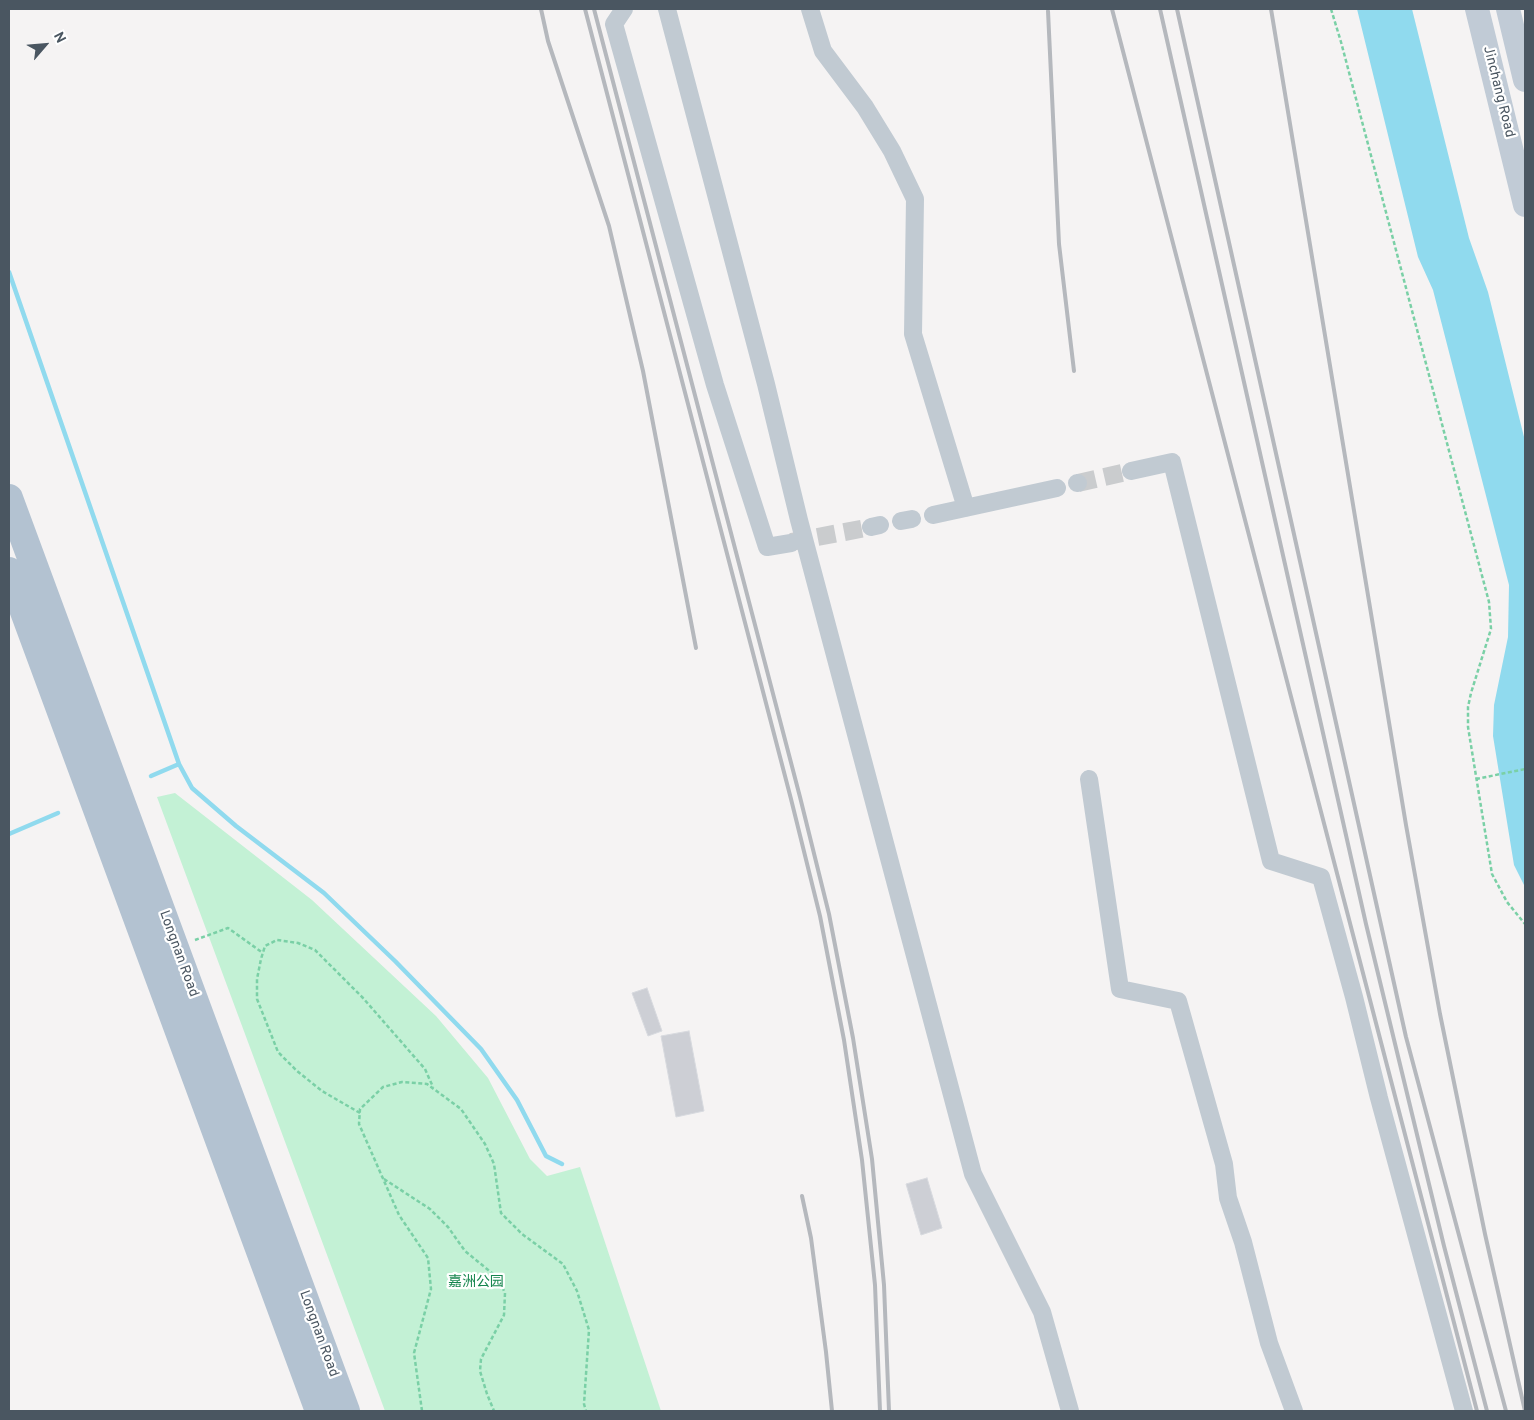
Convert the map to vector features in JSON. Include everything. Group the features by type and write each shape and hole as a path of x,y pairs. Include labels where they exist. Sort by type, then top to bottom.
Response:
{"main road":[{"name":"Jinchang Road","path":"1477,9 1525,205"},
{"path":"1508,9 1525,80"},
{"name":"Longnan Road","path":"9,498 346,1411"},
{"name":"Longnan Road","path":"9,571 319,1411"}],"street":[{"path":"624,9 614,24 715,385 767,547 791,543"},
{"path":"667,9 766,384 801,529 973,1174 1042,1312 1070,1411"},
{"path":"810,9 823,51 865,107 892,151 915,199 912,334 966,508"},
{"path":"1130,471 1172,462 1272,861 1321,877 1464,1411"},
{"path":"933,515 1056,488"},
{"path":"1089,779 1120,989 1178,1001 1224,1164 1228,1198 1269,1343 1294,1411"}],"path":[{"path":"1331,9 1490,602 1491,629 1468,707 1468,727 1492,874 1507,902 1525,924"},
{"path":"1476,779 1525,769"},
{"path":"175,947 228,928 263,953"},
{"path":"360,1113 322,1091 297,1071 278,1052 257,999 257,979 263,953 266,946 277,940 298,943 314,950 363,998 419,1062 425,1069 434,1089"},
{"path":"422,1411 414,1353 431,1289 428,1258 399,1215 359,1124 360,1109 383,1087 402,1082 427,1084 461,1109 485,1144 494,1164 501,1213 522,1234 563,1264 576,1291 589,1330 584,1404 586,1411"},
{"path":"382,1178 430,1209 448,1227 465,1251 498,1278 505,1293 504,1315 481,1359 480,1371 494,1411"}],"green space":[{"name":"嘉洲公园","path":"175,793 312,900 436,1016 488,1078 530,1159 547,1176 580,1167 661,1411 385,1411 157,797"}],"water":[{"path":"1357,9 1412,9 1469,238 1488,292 1525,441 1525,887 1514,865 1493,736 1494,705 1508,637 1509,585 1433,290 1418,257"}],"building":[{"path":"647,988 662,1031 648,1036 632,993"},
{"path":"689,1031 704,1111 676,1117 661,1036"},
{"path":"927,1178 942,1228 921,1235 906,1184"}],"waterway":[{"path":"9,272 179,764 151,776"},
{"path":"179,764 192,788 236,826 324,893 395,961 481,1049 517,1100 546,1156 562,1164"},
{"path":"9,834 58,813"}],"tunnel":[{"path":"1078,483 1131,471"},
{"path":"791,542 871,527"}],"railway":[{"path":"541,9 548,41 609,226 643,371 696,648"},
{"path":"585,9 820,916 844,1040 862,1160 875,1285 880,1411"},
{"path":"594,9 829,914 853,1038 872,1159 884,1285 889,1411"},
{"path":"1112,9 1477,1411"},
{"path":"1160,9 1366,924 1444,1246 1487,1411"},
{"path":"1177,9 1406,1037 1506,1411"},
{"path":"1271,9 1406,825 1440,1014 1485,1234 1525,1411"},
{"path":"1048,11 1059,244 1074,371"},
{"path":"802,1196 811,1238 832,1411"}]}
